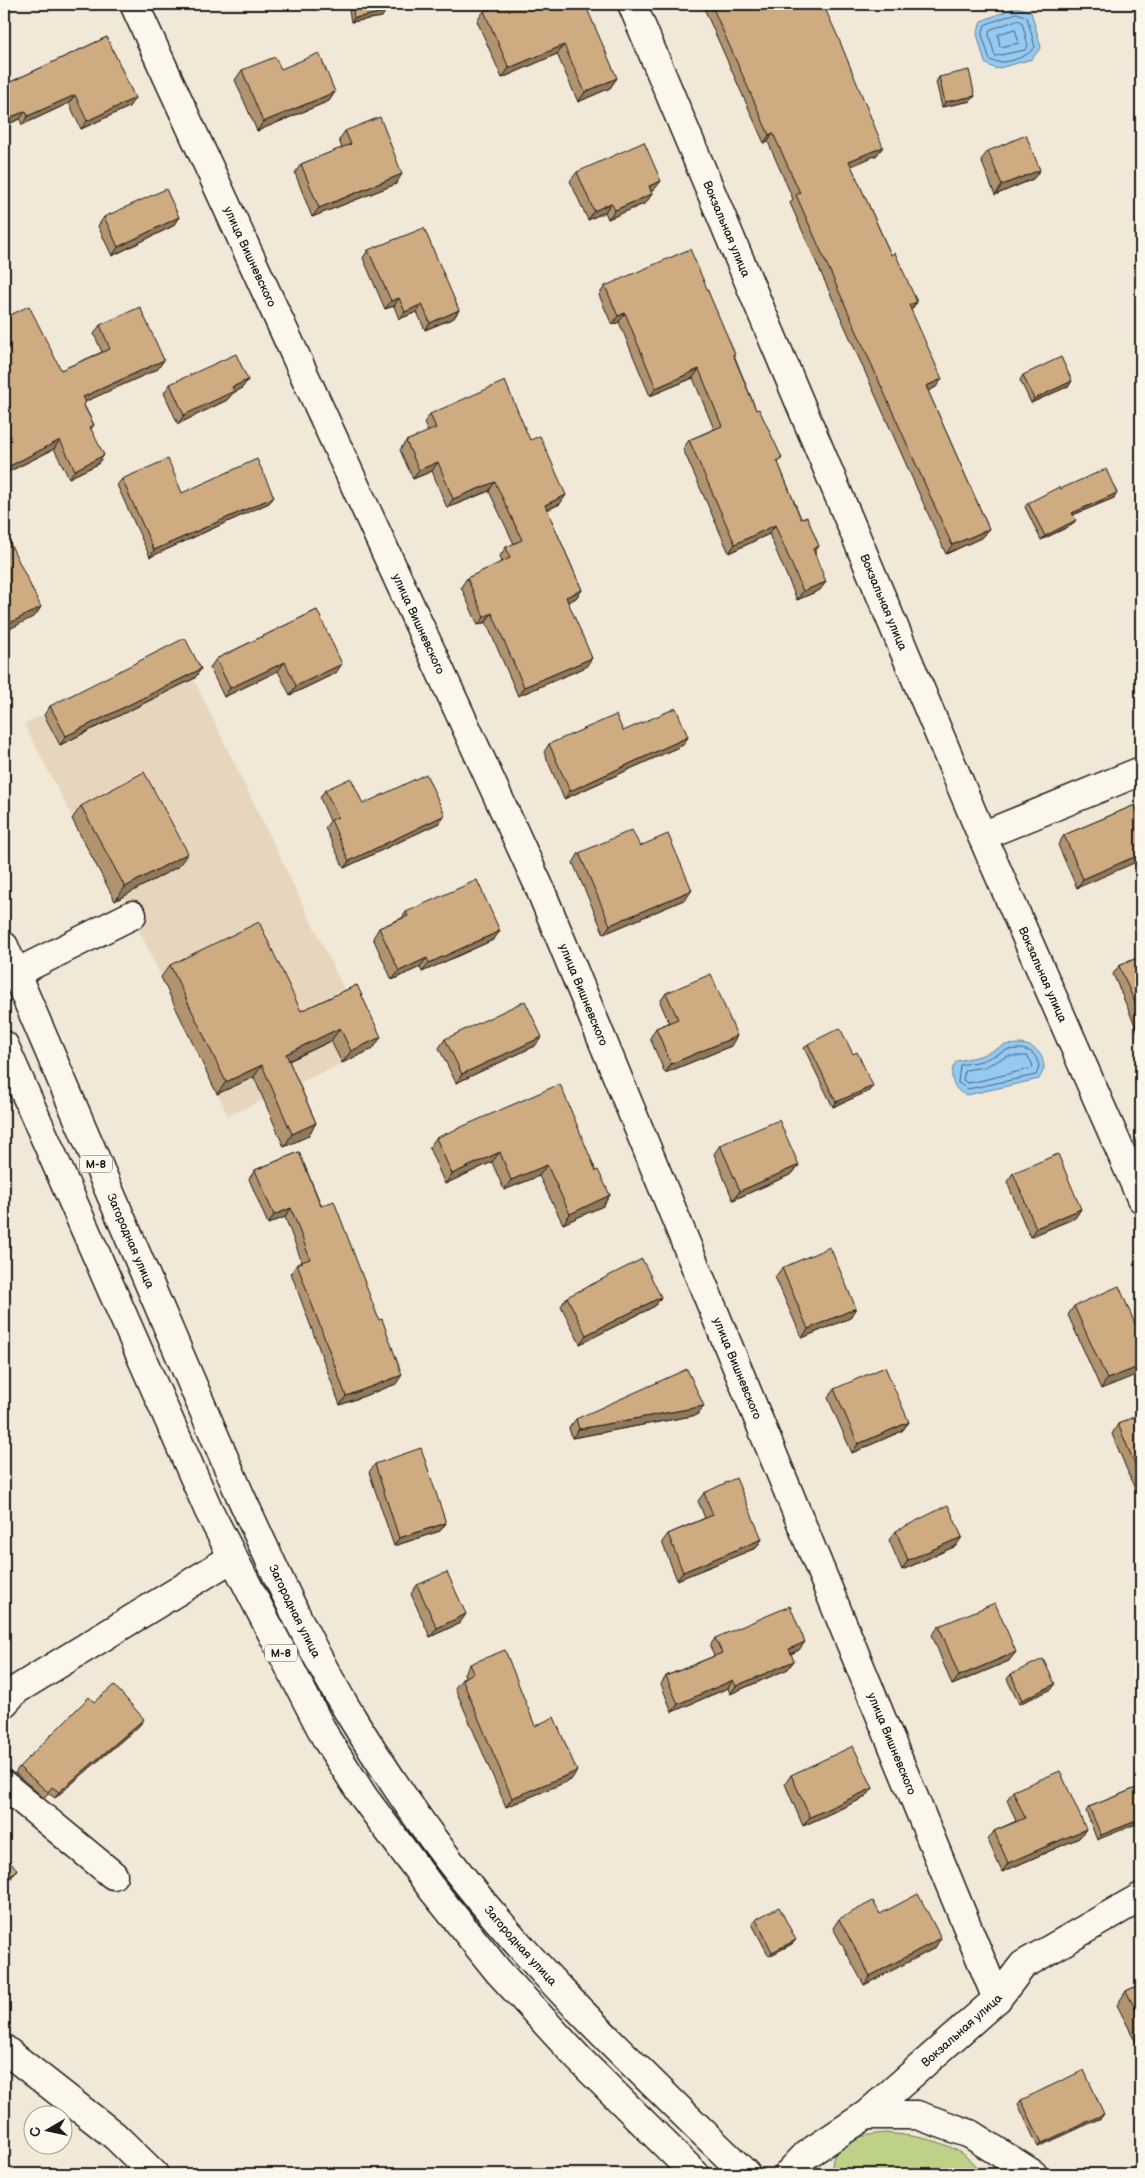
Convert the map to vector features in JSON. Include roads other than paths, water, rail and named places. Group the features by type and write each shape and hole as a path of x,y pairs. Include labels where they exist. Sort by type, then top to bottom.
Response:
{"main road":[{"name":"улица Вишневского","path":"134,4 538,884 997,1999"},
{"name":"Вокзальная улица","path":"632,4 982,836 1141,1198"},
{"path":"982,836 1141,771"},
{"path":"16,974 132,915"},
{"name":"Загородная улица","path":"4,946 240,1495 280,1580 353,1720 434,1840 526,1952 640,2071 746,2174"},
{"name":"М-8","path":"4,1045 209,1511 327,1740 363,1796 432,1889 498,1972 579,2059 695,2174"},
{"path":"4,1704 16,1690 232,1558"},
{"path":"4,1785 113,1875"},
{"name":"Вокзальная улица","path":"788,2174 806,2155 866,2115 997,1999 1023,1965 1141,1897"},
{"path":"4,2049 115,2136 154,2174"},
{"path":"866,2115 917,2114 970,2134 1033,2174"}],"water":[{"path":"1017,7 1031,12 1041,47 1032,59 996,69 985,63 977,34 981,21"},
{"path":"1020,1044 1030,1046 1038,1051 1044,1064 1044,1069 1039,1079 967,1095 955,1086 952,1071 957,1061 980,1056 1005,1045"}]}
